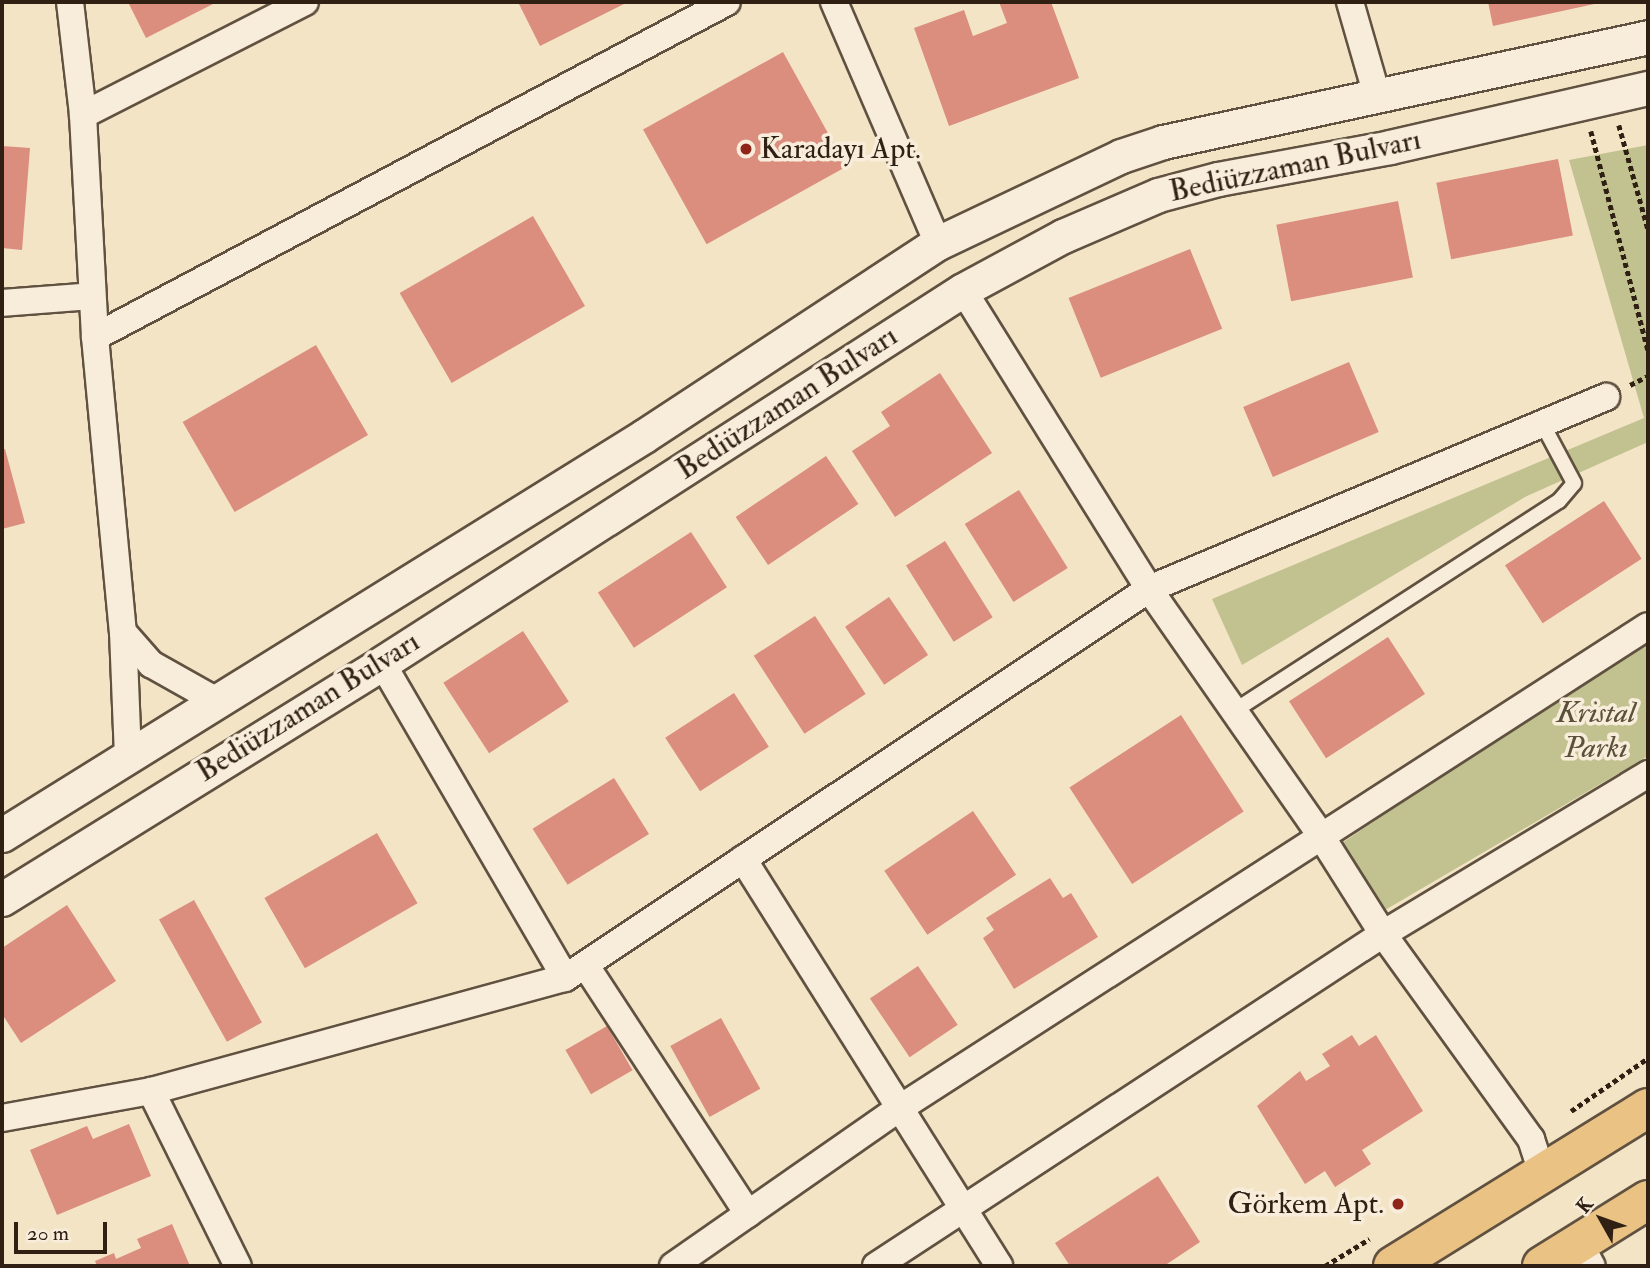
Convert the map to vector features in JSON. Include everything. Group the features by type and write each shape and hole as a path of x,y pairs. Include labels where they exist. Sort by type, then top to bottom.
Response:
{"main road":[{"path":"1393,1266 1648,1108"},
{"path":"1542,1266 1586,1255 1648,1200"}],"street":[{"path":"70,2 83,115 95,337 123,632 128,757"},
{"path":"83,115 305,2"},
{"path":"95,337 727,2"},
{"path":"834,2 938,243"},
{"path":"1350,2 1378,99"},
{"name":"Bediüzzaman Bulvarı","path":"2,835 644,436 938,243 1142,148 1378,99 1648,37"},
{"name":"Bediüzzaman Bulvarı","path":"2,899 383,663 963,290 1111,212 1158,195 1648,88"},
{"path":"963,290 1149,589 1321,836 1383,934 1531,1139 1542,1173"},
{"path":"2,303 93,296"},
{"path":"2,1118 151,1091 575,972 1149,589 1606,397"},
{"path":"673,1266 897,1110 1648,626"},
{"path":"123,632 151,664 217,701"},
{"path":"383,663 575,972 748,1214"},
{"path":"876,1266 1383,934 1648,774"},
{"path":"743,859 897,1110 999,1266"},
{"path":"151,1091 238,1266"}],"lane":[{"path":"1234,711 1559,502 1574,483 1542,423"}],"path":[{"path":"1597,100 1648,226"},
{"path":"1597,100 1648,350"}],"green space":[{"path":"1648,145 1648,442 1527,496 1242,665 1212,599 1644,418 1569,160"},
{"name":"Kristal Parkı","path":"1648,637 1648,756 1380,913 1339,845"}],"building":[{"path":"128,2 217,2 146,38"},
{"path":"518,2 628,2 540,46"},
{"path":"999,2 1051,2 1079,78 949,126 914,28 964,10 973,36 1007,23"},
{"path":"1488,2 1599,2 1599,3 1493,26"},
{"name":"Karadayı Apt.","path":"783,52 847,167 707,244 643,130"},
{"path":"2,146 30,148 22,250 2,248"},
{"path":"1558,159 1573,236 1451,259 1436,183"},
{"path":"1398,201 1413,278 1291,301 1276,225"},
{"path":"533,216 585,306 452,383 400,293"},
{"path":"1190,249 1222,329 1101,378 1069,298"},
{"path":"316,345 368,435 235,512 183,422"},
{"path":"1349,362 1379,432 1273,477 1243,407"},
{"path":"940,373 992,453 895,517 852,451 890,426 881,412"},
{"path":"5,449 25,523 2,529 2,450"},
{"path":"826,456 858,504 768,565 736,517"},
{"path":"1019,490 1068,568 1013,602 965,524"},
{"path":"1604,501 1642,559 1543,623 1505,565"},
{"path":"691,532 727,587 634,648 598,592"},
{"path":"945,541 993,617 954,642 906,565"},
{"path":"889,597 928,655 884,685 845,627"},
{"path":"815,616 866,694 804,734 754,656"},
{"path":"523,631 569,701 489,753 443,683"},
{"path":"1388,637 1425,694 1326,758 1289,701"},
{"path":"734,693 769,747 700,791 665,738"},
{"path":"1181,715 1244,811 1132,884 1069,787"},
{"path":"614,778 649,834 568,885 533,829"},
{"path":"973,811 1016,875 927,935 884,871"},
{"path":"377,833 418,903 305,968 264,898"},
{"path":"1050,878 1063,898 1071,893 1098,937 1014,989 983,938 994,930 986,918"},
{"path":"194,900 262,1022 227,1042 159,919"},
{"path":"67,905 116,981 21,1043 2,1014 2,948"},
{"path":"918,966 958,1025 910,1057 870,998"},
{"path":"721,1018 760,1089 710,1117 670,1046"},
{"path":"607,1026 632,1070 591,1094 565,1050"},
{"path":"1352,1035 1359,1046 1376,1035 1423,1111 1362,1150 1371,1164 1335,1187 1325,1171 1305,1184 1257,1106 1300,1071 1306,1081 1330,1066 1322,1054"},
{"path":"129,1124 151,1176 57,1215 30,1150 87,1126 93,1139"},
{"path":"1158,1176 1200,1242 1164,1266 1070,1266 1055,1243"},
{"path":"172,1224 190,1266 97,1266 95,1261 114,1253 116,1259 141,1248 137,1239"}],"place":[{"name":"Karadayı Apt.","path":"746,149"},
{"name":"Görkem Apt.","path":"1398,1204"}]}
